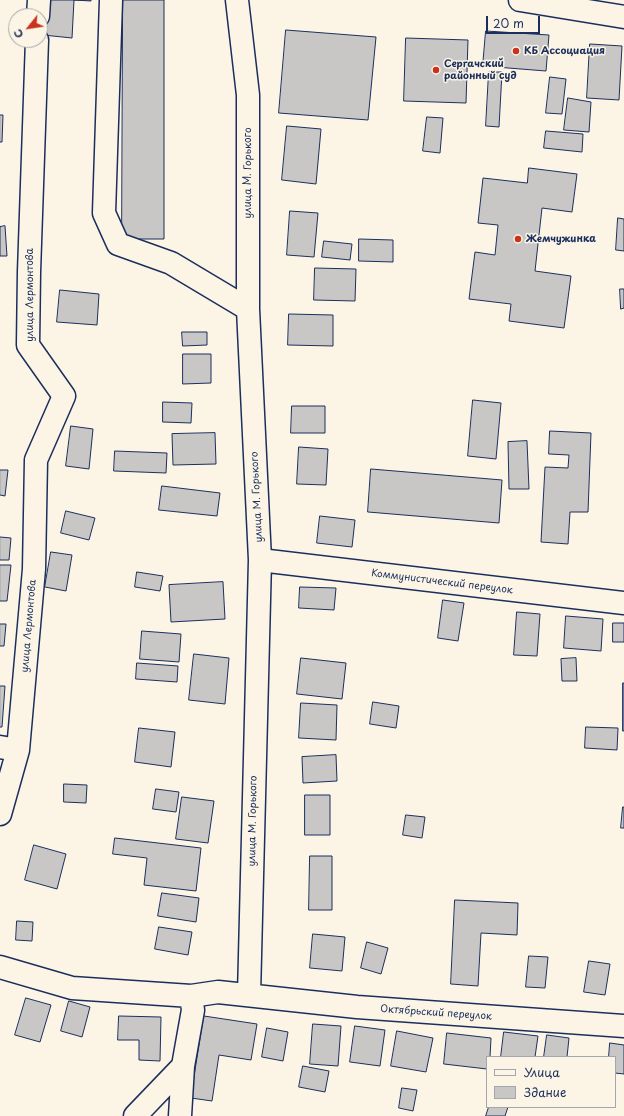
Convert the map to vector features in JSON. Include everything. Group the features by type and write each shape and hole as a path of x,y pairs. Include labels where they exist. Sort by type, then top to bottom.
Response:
{"street":[{"path":"111,0 104,213 109,225 118,244 171,263 248,309"},
{"name":"улица М. Горького","path":"237,0 248,94 248,309 260,560 249,995"},
{"path":"520,0 624,17"},
{"name":"улица Лермонтова","path":"0,814 34,568 36,460 64,396 28,345 37,48"},
{"name":"Коммунистический переулок","path":"260,560 624,603"},
{"path":"0,967 72,988 190,996 193,1010 183,1066 180,1116"},
{"name":"Октябрьский переулок","path":"190,996 218,992 357,1007 624,1026"},
{"path":"135,1116 183,1066"}],"building":[{"path":"45,0 74,0 72,38 48,36 48,8 45,8"},
{"path":"123,0 164,0 164,239 122,239"},
{"path":"286,30 376,37 368,120 279,113"},
{"name":"КБ Ассоциация","path":"486,31 549,35 546,71 483,66"},
{"name":"Сергачский районный суд","path":"406,38 468,40 466,103 404,101"},
{"path":"590,44 622,46 619,100 587,98"},
{"path":"489,72 502,72 499,127 486,126"},
{"path":"550,77 566,79 562,114 546,113"},
{"path":"568,98 591,102 589,132 564,130"},
{"path":"0,115 3,115 2,142 0,142"},
{"path":"427,117 443,118 440,153 423,151"},
{"path":"287,126 321,129 316,184 282,180"},
{"path":"546,131 583,134 582,152 544,148"},
{"name":"Жемчужинка","path":"529,168 577,174 572,212 542,208 535,271 571,276 564,328 509,321 511,304 469,299 475,252 495,255 498,225 478,223 483,178 527,183"},
{"path":"290,211 318,213 314,257 287,255"},
{"path":"618,218 624,219 624,251 616,250"},
{"path":"5,226 7,256 0,256 0,227"},
{"path":"359,239 393,240 393,262 359,261"},
{"path":"324,241 352,244 350,260 322,257"},
{"path":"315,268 356,269 355,301 314,300"},
{"path":"620,289 624,289 624,308 621,309"},
{"path":"60,290 99,294 97,325 57,322"},
{"path":"289,314 333,315 333,346 288,345"},
{"path":"182,332 207,332 207,345 183,346"},
{"path":"183,354 211,354 211,383 183,384"},
{"path":"473,400 501,403 496,459 468,456"},
{"path":"163,402 192,403 191,423 163,422"},
{"path":"292,406 325,406 325,433 291,433"},
{"path":"71,426 93,429 89,469 66,466"},
{"path":"550,431 591,433 588,512 570,512 568,544 541,542 545,467 568,468 569,455 549,454"},
{"path":"215,433 216,464 173,465 172,434"},
{"path":"527,441 529,489 509,489 508,442"},
{"path":"299,447 328,449 326,485 297,484"},
{"path":"115,451 167,453 166,473 114,471"},
{"path":"371,469 502,480 499,523 368,512"},
{"path":"0,470 8,470 5,496 0,495"},
{"path":"162,486 220,493 217,516 159,510"},
{"path":"66,511 95,518 89,540 61,533"},
{"path":"320,516 355,520 352,547 317,543"},
{"path":"0,537 11,538 9,560 0,560"},
{"path":"51,552 72,555 66,591 45,587"},
{"path":"0,565 11,565 7,601 0,601"},
{"path":"137,572 163,576 160,591 135,587"},
{"path":"223,582 225,619 171,622 169,585"},
{"path":"300,587 336,588 334,610 299,608"},
{"path":"443,600 464,603 458,641 438,638"},
{"path":"517,612 540,614 537,656 514,655"},
{"path":"566,616 603,619 601,651 564,648"},
{"path":"613,623 624,623 624,642 613,642"},
{"path":"0,624 6,624 4,646 0,646"},
{"path":"142,631 181,634 179,662 140,659"},
{"path":"194,654 229,658 225,704 189,700"},
{"path":"301,658 346,663 342,699 297,694"},
{"path":"576,658 577,681 562,681 561,659"},
{"path":"137,663 178,666 177,682 136,679"},
{"path":"624,683 624,731 623,731"},
{"path":"0,686 5,686 2,727 0,727"},
{"path":"373,702 399,706 396,728 370,724"},
{"path":"301,703 337,705 336,740 299,738"},
{"path":"586,727 618,728 617,750 585,748"},
{"path":"139,728 175,732 171,767 135,762"},
{"path":"336,755 337,781 303,783 302,757"},
{"path":"64,784 87,785 86,803 64,802"},
{"path":"156,789 179,792 176,812 153,809"},
{"path":"305,795 330,795 330,835 305,835"},
{"path":"182,797 214,801 208,843 176,839"},
{"path":"623,807 624,828 621,828"},
{"path":"406,815 425,817 422,838 403,835"},
{"path":"115,838 201,848 196,891 144,885 147,858 113,854"},
{"path":"34,845 66,854 57,889 25,880"},
{"path":"310,856 332,856 332,910 309,910"},
{"path":"162,893 199,898 196,922 158,916"},
{"path":"455,900 518,903 517,935 481,933 478,986 451,984"},
{"path":"17,921 33,922 32,941 16,940"},
{"path":"159,927 192,932 188,955 155,949"},
{"path":"313,934 345,937 342,971 310,968"},
{"path":"367,942 388,948 381,974 361,968"},
{"path":"529,956 548,957 545,988 526,987"},
{"path":"589,961 610,964 605,995 584,992"},
{"path":"26,998 51,1005 40,1042 15,1035"},
{"path":"69,1001 90,1007 82,1037 61,1031"},
{"path":"119,1016 161,1017 160,1061 139,1060 139,1040 118,1040"},
{"path":"204,1016 257,1024 251,1060 219,1055 212,1101 191,1098"},
{"path":"313,1024 341,1026 338,1066 310,1064"},
{"path":"355,1026 385,1030 380,1066 350,1062"},
{"path":"267,1028 288,1032 283,1061 262,1057"},
{"path":"397,1031 433,1038 426,1072 391,1066"},
{"path":"504,1032 538,1036 535,1056 501,1056"},
{"path":"447,1033 491,1038 490,1056 486,1056 486,1069 444,1064"},
{"path":"547,1035 569,1038 567,1056 544,1056"},
{"path":"610,1043 624,1045 624,1074 616,1073 616,1056 609,1056"},
{"path":"303,1066 329,1071 325,1092 299,1087"},
{"path":"402,1088 417,1090 413,1111 399,1108"},
{"path":"489,1108 508,1108 505,1116 486,1116"}],"place":[{"name":"КБ Ассоциация","path":"516,51"},
{"name":"Сергачский районный суд","path":"436,70"},
{"name":"Жемчужинка","path":"518,239"}]}
